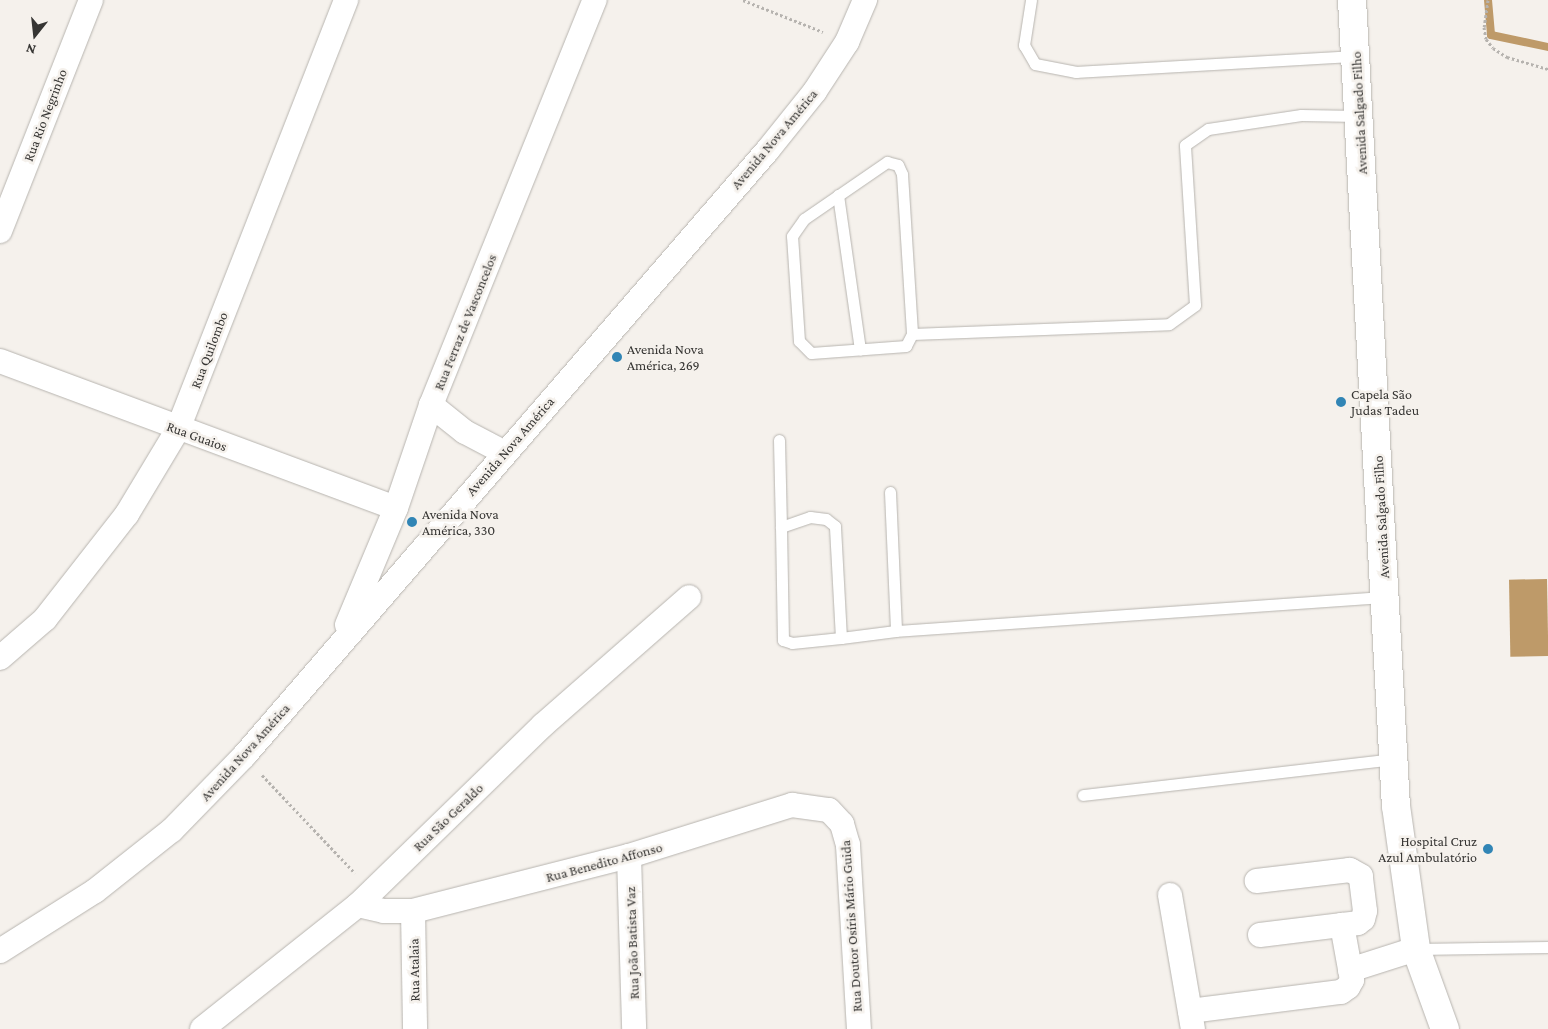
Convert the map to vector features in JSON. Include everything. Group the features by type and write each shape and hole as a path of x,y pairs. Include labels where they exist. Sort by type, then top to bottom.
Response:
{"main road":[{"name":"Avenida Salgado Filho","path":"1352,0 1396,806 1416,949 1444,1029"}],"street":[{"name":"Rua Rio Negrinho","path":"0,231 91,0"},
{"name":"Rua Quilombo","path":"0,658 45,619 127,514 178,429 346,0"},
{"name":"Rua Ferraz de Vasconcelos","path":"339,646 396,508 431,405 595,0"},
{"name":"Avenida Nova América","path":"0,951 95,891 172,830 244,756 767,151 815,91 847,42 865,0"},
{"name":"Rua Guaios","path":"0,361 178,429 396,508"},
{"path":"431,405 466,432 505,453"},
{"name":"Rua São Geraldo","path":"212,1025 365,898 543,725 689,597"},
{"name":"Rua Benedito Affonso","path":"365,898 384,911 413,911 629,856 792,805 829,810 842,824"},
{"name":"Rua Doutor Osíris Mário Guida","path":"842,824 848,845 859,1029"},
{"name":"Rua João Batista Vaz","path":"629,856 634,1029"},
{"path":"1257,881 1356,872 1361,876 1366,912 1358,923 1260,935"},
{"path":"1170,895 1192,1020 1341,992 1352,980 1342,926"},
{"name":"Rua Atalaia","path":"413,911 415,1029"},
{"path":"1350,970 1416,949"}],"lane":[{"path":"1030,0 1024,45 1035,64 1076,72 1356,56"},
{"path":"912,334 1169,324 1195,305 1185,145 1208,129 1301,115 1359,116"},
{"path":"888,162 898,165 902,174 912,334 906,346 812,353 799,341 792,236 804,219 838,195 888,162"},
{"path":"838,195 860,349"},
{"path":"779,440 783,640 792,644 896,631 1385,597"},
{"path":"890,492 896,631"},
{"path":"781,527 810,517 826,519 835,526 841,638"},
{"path":"1083,795 1393,759"},
{"path":"1416,949 1548,947"}],"path":[{"path":"743,0 847,42"},
{"path":"1488,0 1484,27 1486,39 1493,48 1507,57 1548,69"},
{"path":"244,756 365,898"}],"shaded area":[{"path":"1547,579 1548,656 1510,657 1509,580"}],"waterway":[{"path":"1488,0 1491,35 1548,47"}],"place":[{"name":"Avenida Nova América, 269","path":"617,357"},
{"name":"Capela São Judas Tadeu","path":"1341,402"},
{"name":"Avenida Nova América, 330","path":"412,522"},
{"name":"Hospital Cruz Azul Ambulatório","path":"1488,849"}]}
